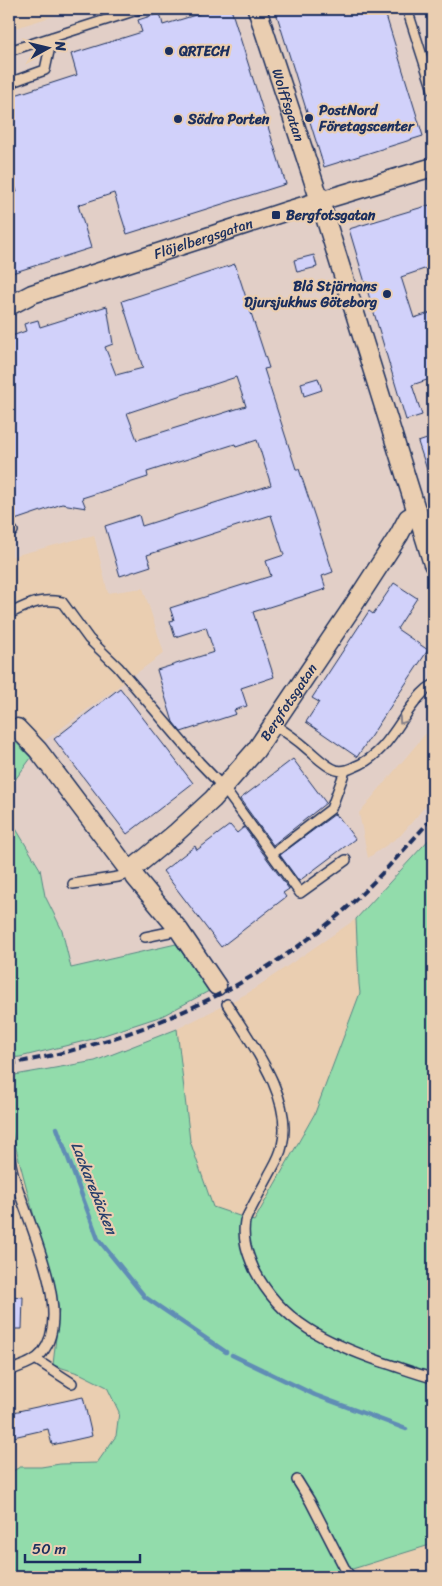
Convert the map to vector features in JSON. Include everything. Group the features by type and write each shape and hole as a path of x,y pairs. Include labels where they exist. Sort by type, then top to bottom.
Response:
{"street":[{"name":"Wolffsgatan","path":"257,9 320,201"},
{"name":"Flöjelbergsgatan","path":"9,306 32,294 320,201 433,168"},
{"path":"320,201 433,564"},
{"name":"Flöjelbergsgatan","path":"9,296 32,294"},
{"name":"Bergfotsgatan","path":"133,872 136,866 213,799 256,750 351,608 408,518 418,512"},
{"path":"13,725 38,750 126,868 133,872 178,930 217,986"}],"lane":[{"path":"9,51 140,9"},
{"path":"407,9 433,90"},
{"path":"9,83 45,70 52,37"},
{"path":"13,612 29,604 48,599 62,602 89,639 118,667 198,762 223,788 300,893 346,860"},
{"path":"274,724 325,764 335,770 345,771 365,763 373,757 385,745 415,702 433,685"},
{"path":"272,854 331,809 345,771"},
{"path":"73,884 118,877 133,872"},
{"path":"144,937 178,930"},
{"path":"227,1004 266,1068 275,1087 284,1119 285,1132 282,1148 245,1221 243,1231 249,1259 260,1281 274,1301 311,1332 345,1349 433,1378"},
{"path":"9,1151 14,1174 49,1279 52,1296 53,1328 43,1352 36,1359 9,1371"},
{"path":"36,1359 72,1383"},
{"path":"297,1480 351,1577"}],"shaded area":[{"path":"76,9 433,9 433,725 359,813 368,858 401,835 433,797 433,835 356,919 248,993 177,1029 95,1061 9,1076 9,1058 89,1040 162,1016 208,991 176,944 71,968 62,930 45,896 40,869 9,817 9,788 40,744 164,653 143,588 108,593 94,535 9,557 9,30"}],"green space":[{"path":"9,735 31,758 9,788"},
{"path":"9,817 40,869 45,896 62,930 71,968 176,944 209,991 162,1016 89,1040 9,1058"},
{"path":"433,835 433,1544 346,1571 340,1574 341,1577 9,1577 9,1502 14,1499 9,1490 9,1473 20,1467 97,1463 116,1436 119,1412 107,1387 81,1374 53,1365 59,1310 9,1122 9,1076 95,1061 177,1029 190,1141 213,1207 254,1221 315,1113 360,993 356,919"}],"building":[{"name":"Södra Porten","path":"215,9 231,9 286,184 127,234 114,193 78,205 91,248 12,273 9,264 9,193 17,192 9,167 9,97 77,75 71,54 142,32 138,20 160,13 163,25"},
{"path":"275,9 384,9 423,136 324,167"},
{"name":"Blå Stjärnans Djursjukhus Göteborg","path":"433,204 433,266 401,277 414,318 433,312 433,378 412,385 422,415 406,420 349,229"},
{"path":"314,255 317,267 297,272 294,260"},
{"path":"235,264 269,368 264,369 296,469 299,469 333,572 322,576 326,589 253,612 274,677 241,688 247,706 234,710 236,714 181,732 173,722 157,670 214,652 206,627 175,637 170,621 174,620 170,608 271,576 266,561 284,555 271,515 147,555 151,566 120,576 105,526 139,515 142,526 271,485 257,440 236,447 235,444 147,472 148,477 82,498 86,508 62,504 9,522 9,337 26,331 24,324 38,320 40,327 107,306 113,344 105,347 116,375 143,368 122,301","holes":["236,377 246,406 137,440 127,413"]},
{"path":"318,378 322,390 304,396 301,383"},
{"path":"433,437 433,482 431,482 418,442"},
{"path":"394,583 417,598 397,629 428,650 357,757 306,722 319,702 312,698 369,611 373,614"},
{"path":"120,688 193,783 127,834 54,739"},
{"path":"293,759 326,803 273,845 240,799"},
{"path":"335,814 355,839 299,881 280,855"},
{"path":"230,825 237,833 244,827 289,889 283,893 286,897 221,947 163,871 195,846 197,850"},
{"path":"9,1296 23,1297 22,1329 9,1329"},
{"path":"83,1397 92,1436 52,1445 48,1429 9,1438 9,1413"}],"waterway":[{"name":"Lackarebäcken","path":"57,1128 98,1239 145,1297 226,1352"},
{"name":"Lackarebäcken","path":"232,1355 315,1395 406,1429"}],"railway":[{"path":"9,1064 99,1043 185,1011 227,990 305,942 341,913 377,879 433,817"}],"place":[{"name":"QRTECH","path":"169,51"},
{"name":"PostNord Företagscenter","path":"309,118"},
{"name":"Södra Porten","path":"178,119"},
{"name":"Bergfotsgatan","path":"276,215"},
{"name":"Blå Stjärnans Djursjukhus Göteborg","path":"387,294"}]}
